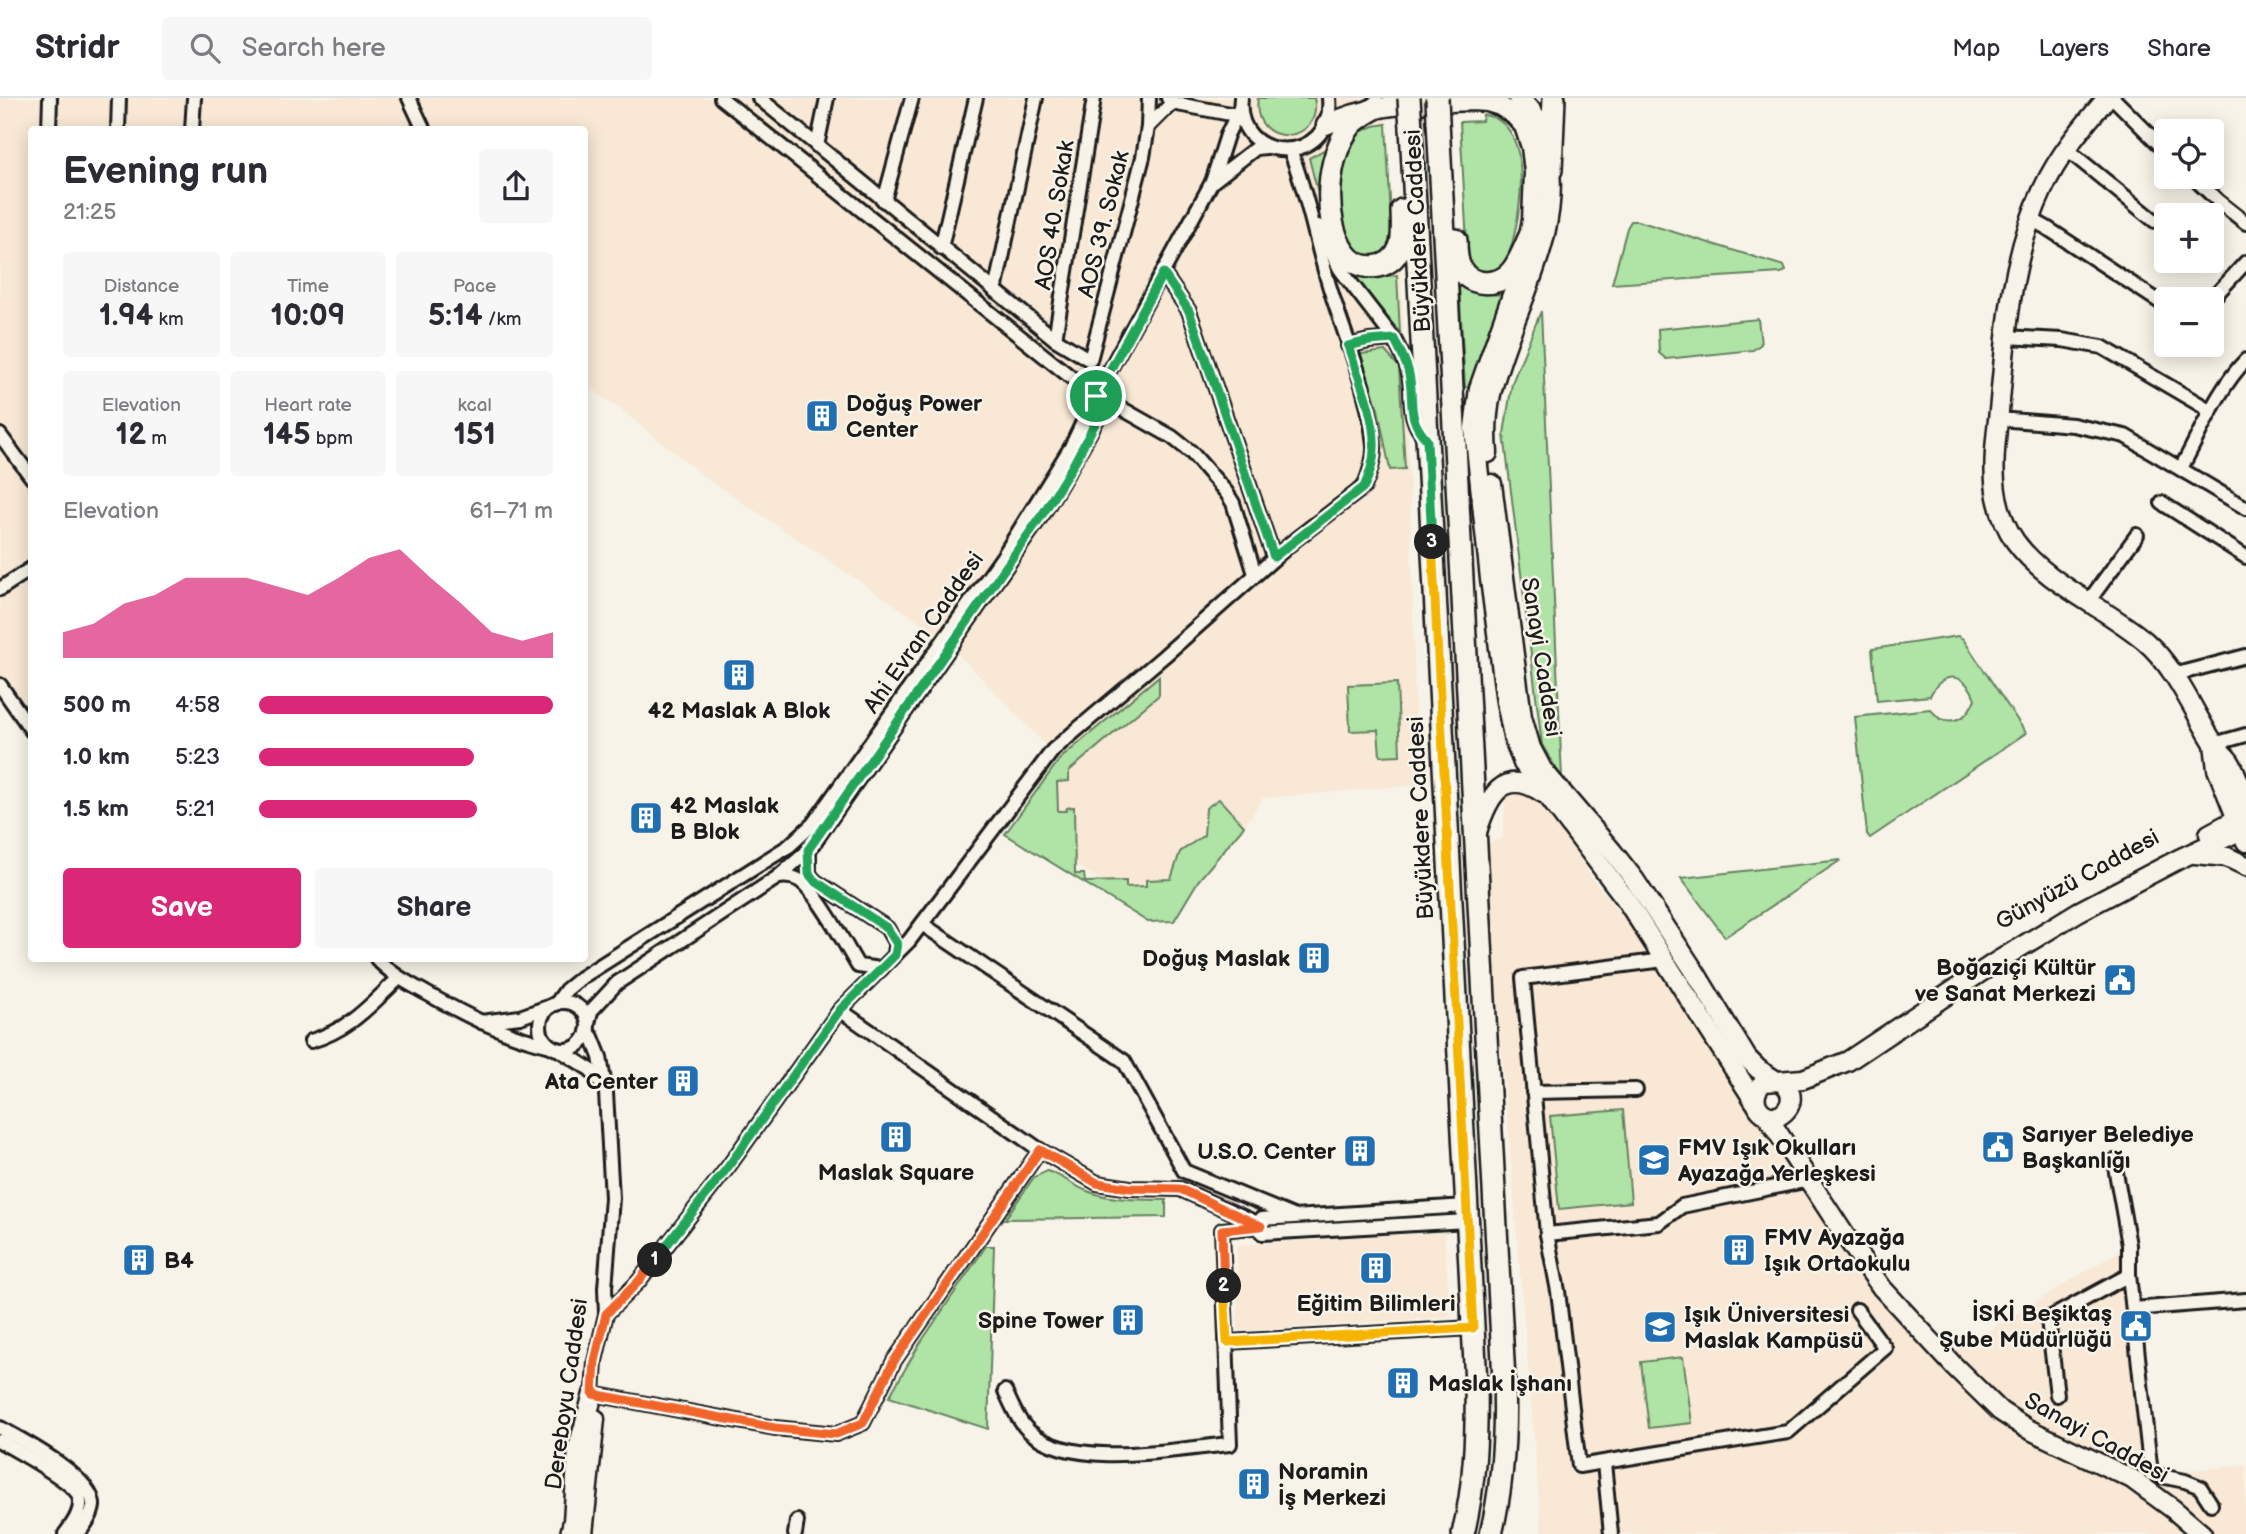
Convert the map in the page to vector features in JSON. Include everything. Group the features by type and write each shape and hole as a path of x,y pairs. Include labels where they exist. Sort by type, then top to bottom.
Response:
{"main road":[{"name":"Büyükdere Caddesi","path":"1409,98 1476,1384 1476,1458 1463,1534"},
{"name":"Büyükdere Caddesi","path":"1437,98 1504,1398 1501,1484 1491,1534"},
{"path":"1551,170 1554,98"},
{"path":"1377,107 1353,123 1345,134 1333,164 1330,211 1339,242 1353,262 1366,267 1379,266 1395,256 1402,236 1405,180 1412,164"},
{"path":"1441,196 1454,225 1459,266 1464,274 1474,280 1493,283 1502,280 1517,264 1529,238"}],"street":[{"path":"49,126 50,98"},
{"path":"118,126 119,98"},
{"path":"192,126 194,98"},
{"path":"409,98 422,126"},
{"path":"721,98 943,277 1101,398 1172,437 1191,452 1226,492 1238,516 1255,574"},
{"path":"759,98 1055,339"},
{"path":"817,146 827,98"},
{"path":"884,201 912,98"},
{"path":"942,248 976,98"},
{"path":"995,291 1036,98"},
{"name":"AOS 40. Sokak","path":"1055,339 1094,98"},
{"name":"AOS 39. Sokak","path":"1055,339 1090,360 1143,157 1149,98"},
{"path":"1192,106 1205,98"},
{"path":"1148,127 1170,100 1192,106 1239,107 1242,120 1256,140 1266,147 1290,150 1311,142 1326,125 1329,98"},
{"name":"Sanayi Caddesi","path":"1518,98 1526,103 1537,118 1545,137 1551,170 1548,226 1542,252 1496,374 1487,417 1487,437 1527,736 1542,769 1634,879 1747,1058 1777,1081"},
{"path":"2107,98 2086,122 2043,188 2020,255 2007,337 1994,458 1996,495 2003,519 2014,540 2031,559 2145,641 2163,660 2214,744 2231,763 2246,801"},
{"path":"2113,98 2154,139"},
{"name":"Sanayi Caddesi","path":"1326,125 1355,112 1377,107 1487,102 1514,115 1524,126 1531,147 1534,172 1529,238 1520,277 1479,388 1475,428 1490,579 1509,720 1523,763 1625,898 1761,1109 1882,1288 2000,1411 2026,1427 2132,1479 2202,1534"},
{"name":"Ahi Evran Caddesi","path":"587,1028 591,1011 617,983 778,877 808,850 1036,523 1073,465 1101,398 1212,182 1239,107"},
{"name":"Ahi Evran Caddesi","path":"1212,182 1248,154 1266,147"},
{"path":"1290,150 1309,203 1340,269 1394,339 1408,370 1413,420 1416,428 1427,440"},
{"path":"2065,152 2075,156 2154,220"},
{"path":"2206,189 2246,223"},
{"path":"606,1314 638,1282 728,1167 840,1010 922,924 1053,750 1164,656 1274,557 1364,487 1370,474 1374,449 1369,409 1318,248 1309,203"},
{"path":"2031,219 2154,298"},
{"path":"2223,287 2246,262"},
{"path":"1163,273 1189,311 1274,557"},
{"path":"2007,337 2062,340 2102,347 2211,411"},
{"path":"1348,346 1394,339"},
{"path":"2181,468 2211,411 2246,360"},
{"name":"Ahi Evran Caddesi","path":"481,1022 520,1017 554,1005 566,990 582,977 789,846 813,824 1004,555 1101,398"},
{"path":"1998,419 2073,425 2125,436 2246,508"},
{"path":"0,435 28,473"},
{"path":"2162,503 2246,557"},
{"path":"2088,602 2137,535"},
{"path":"0,589 28,571"},
{"path":"2174,675 2246,656"},
{"path":"0,685 28,725"},
{"path":"2214,744 2246,734"},
{"path":"2214,744 2217,769 2243,827"},
{"path":"1475,835 1484,810 1498,789 1505,784 1517,782 1531,785 1548,797"},
{"name":"Günyüzü Caddesi","path":"1822,1073 1848,1061 1993,964 2078,912 2243,827"},
{"name":"Günyüzü Caddesi","path":"1822,1073 1839,1055 2070,907 2243,827"},
{"path":"808,850 809,874 815,881 887,928 897,944 895,955"},
{"path":"2191,854 2227,857 2246,866"},
{"path":"778,877 787,876 803,883 815,897 858,966 881,969"},
{"path":"922,924 1124,1061 1184,1171 1293,1216"},
{"path":"1664,960 1523,978 1547,1234 1558,1291 1579,1466 1788,1432 1885,1348 1857,1310"},
{"path":"380,962 399,978 481,1022 508,1035 555,1048 573,1048 584,1039 586,1017 577,1006 563,1002 554,1005 541,1018 541,1034 555,1048 591,1070 607,1093"},
{"path":"312,1041 350,1024 399,978"},
{"path":"840,1010 1040,1150 1097,1183 1130,1188 1180,1189 1261,1226"},
{"name":"Dereboyu Caddesi","path":"570,1534 578,1448 593,1394 595,1361 606,1314 605,1288 612,1198 607,1093 600,1057 587,1028"},
{"path":"1822,1073 1779,1116 1761,1109 1755,1096 1759,1086 1769,1080 1803,1079 1822,1073"},
{"path":"1777,1081 1789,1090 1791,1102"},
{"path":"1533,1092 1636,1090"},
{"path":"583,1534 596,1409 593,1394 775,1428 836,1434 863,1423 894,1361 1040,1150"},
{"path":"2114,1161 2129,1245 2129,1275 2151,1474 2185,1480 2200,1487 2211,1504"},
{"path":"1547,1234 1659,1223 1682,1206 1809,1180"},
{"path":"1467,1214 1262,1234 1261,1226 1261,1219 1293,1216 1467,1214"},
{"path":"1005,1391 1014,1411 1030,1432 1062,1450 1118,1455 1230,1444 1222,1230 1261,1226"},
{"path":"2057,1395 2048,1319 2129,1275"},
{"path":"2133,1309 2246,1300"},
{"path":"1227,1342 1473,1328"},
{"path":"0,1428 23,1440 75,1476 88,1490 86,1523 78,1534"},
{"path":"0,1441 63,1481 87,1505"},
{"path":"1604,1463 1611,1534"},
{"path":"65,1534 87,1505"}],"shaded area":[{"path":"0,98 1384,98 1386,124 1374,126 1371,274 1401,271 1417,785 1263,798 1206,872 1174,921 1017,832 1059,759 941,636 705,477 588,386 588,126 28,126 28,736 0,696"},
{"name":"FMV Işık Okulları Ayazağa Yerleşkesi","path":"1521,786 1559,826 1591,877 1659,962 1867,1284 1942,1359 2129,1245 2152,1474 2246,1465 2246,1534 1542,1534 1490,910 1488,843 1503,838 1506,790"},
{"path":"1444,1232 1450,1317 1238,1331 1237,1245"}],"green space":[{"path":"1258,98 1314,98 1314,114 1309,125 1299,132 1287,135 1275,133 1265,127 1259,115"},
{"path":"1483,115 1501,122 1513,136 1519,157 1521,180 1510,251 1504,267 1489,271 1480,270 1468,261 1460,122 1482,121"},
{"path":"1386,124 1392,238 1384,252 1369,258 1355,250 1346,234 1339,201 1339,171 1353,135"},
{"path":"1331,146 1322,209 1309,158"},
{"path":"1631,221 1784,266 1786,271 1612,284"},
{"path":"1353,275 1369,278 1397,275 1400,333"},
{"path":"1459,285 1480,293 1503,294 1469,388 1465,387"},
{"path":"1541,311 1562,778 1542,745 1504,434 1512,383"},
{"path":"1758,319 1761,344 1753,350 1666,359 1659,353 1658,329"},
{"path":"1385,351 1399,367 1405,469 1390,470 1378,409 1361,354"},
{"path":"1958,636 1963,639 2026,733 1870,838 1867,834 1855,717 1930,709 1940,719 1952,720 1966,714 1975,699 1966,683 1960,679 1947,678 1930,696 1877,701 1872,649"},
{"path":"1159,676 1159,695 1069,771 1069,781 1057,782 1058,811 1074,807 1075,874 1084,874 1085,882 1126,881 1126,887 1146,886 1146,880 1171,879 1180,852 1204,835 1206,808 1219,799 1244,826 1198,881 1174,921 1148,922 1005,834 1060,759"},
{"path":"1397,683 1400,755 1380,756 1378,730 1350,731 1348,685"},
{"path":"1841,860 1725,937 1681,878"},
{"path":"1623,1110 1631,1202 1559,1209 1550,1116"},
{"path":"1047,1171 1097,1194 1126,1199 1166,1200 1166,1217 1005,1219 1034,1177"},
{"path":"986,1246 994,1246 988,1429 889,1397 919,1345"},
{"path":"1683,1357 1692,1423 1649,1428 1641,1362"}],"place":[{"name":"Doğuş Power Center","path":"822,416"},
{"name":"42 Maslak A Blok","path":"739,675"},
{"name":"42 Maslak B Blok","path":"646,818"},
{"name":"Doğuş Maslak","path":"1314,958"},
{"name":"Boğaziçi Kültür ve Sanat Merkezi","path":"2120,980"},
{"name":"Ata Center","path":"683,1081"},
{"name":"Maslak Square","path":"896,1137"},
{"name":"Sarıyer Belediye Başkanlığı","path":"1998,1147"},
{"name":"U.S.O. Center","path":"1360,1151"},
{"name":"FMV Işık Okulları Ayazağa Yerleşkesi","path":"1654,1160"},
{"name":"FMV Ayazağa Işık Ortaokulu","path":"1739,1250"},
{"name":"B4","path":"139,1260"},
{"name":"Eğitim Bilimleri","path":"1376,1268"},
{"name":"Spine Tower","path":"1128,1320"},
{"name":"İSKİ Beşiktaş Şube Müdürlüğü","path":"2136,1326"},
{"name":"Işık Üniversitesi Maslak Kampüsü","path":"1660,1327"},
{"name":"Maslak İşhanı","path":"1403,1383"},
{"name":"Noramin İş Merkezi","path":"1254,1484"}],"route":[{"path":"1163,273 1189,311 1274,557 1364,487 1370,474 1374,449 1369,409 1348,346 1385,338 1394,339 1408,370 1413,420 1416,428 1427,440 1473,1328 1227,1342 1222,1230 1261,1226 1180,1189 1130,1188 1097,1183 1040,1150 894,1361 863,1423 836,1434 775,1428 593,1394 595,1361 606,1314 638,1282 728,1167 840,1010 895,955 897,944 887,928 815,881 809,874 808,850 1044,512 1107,401 1096,396 1163,273"}]}
